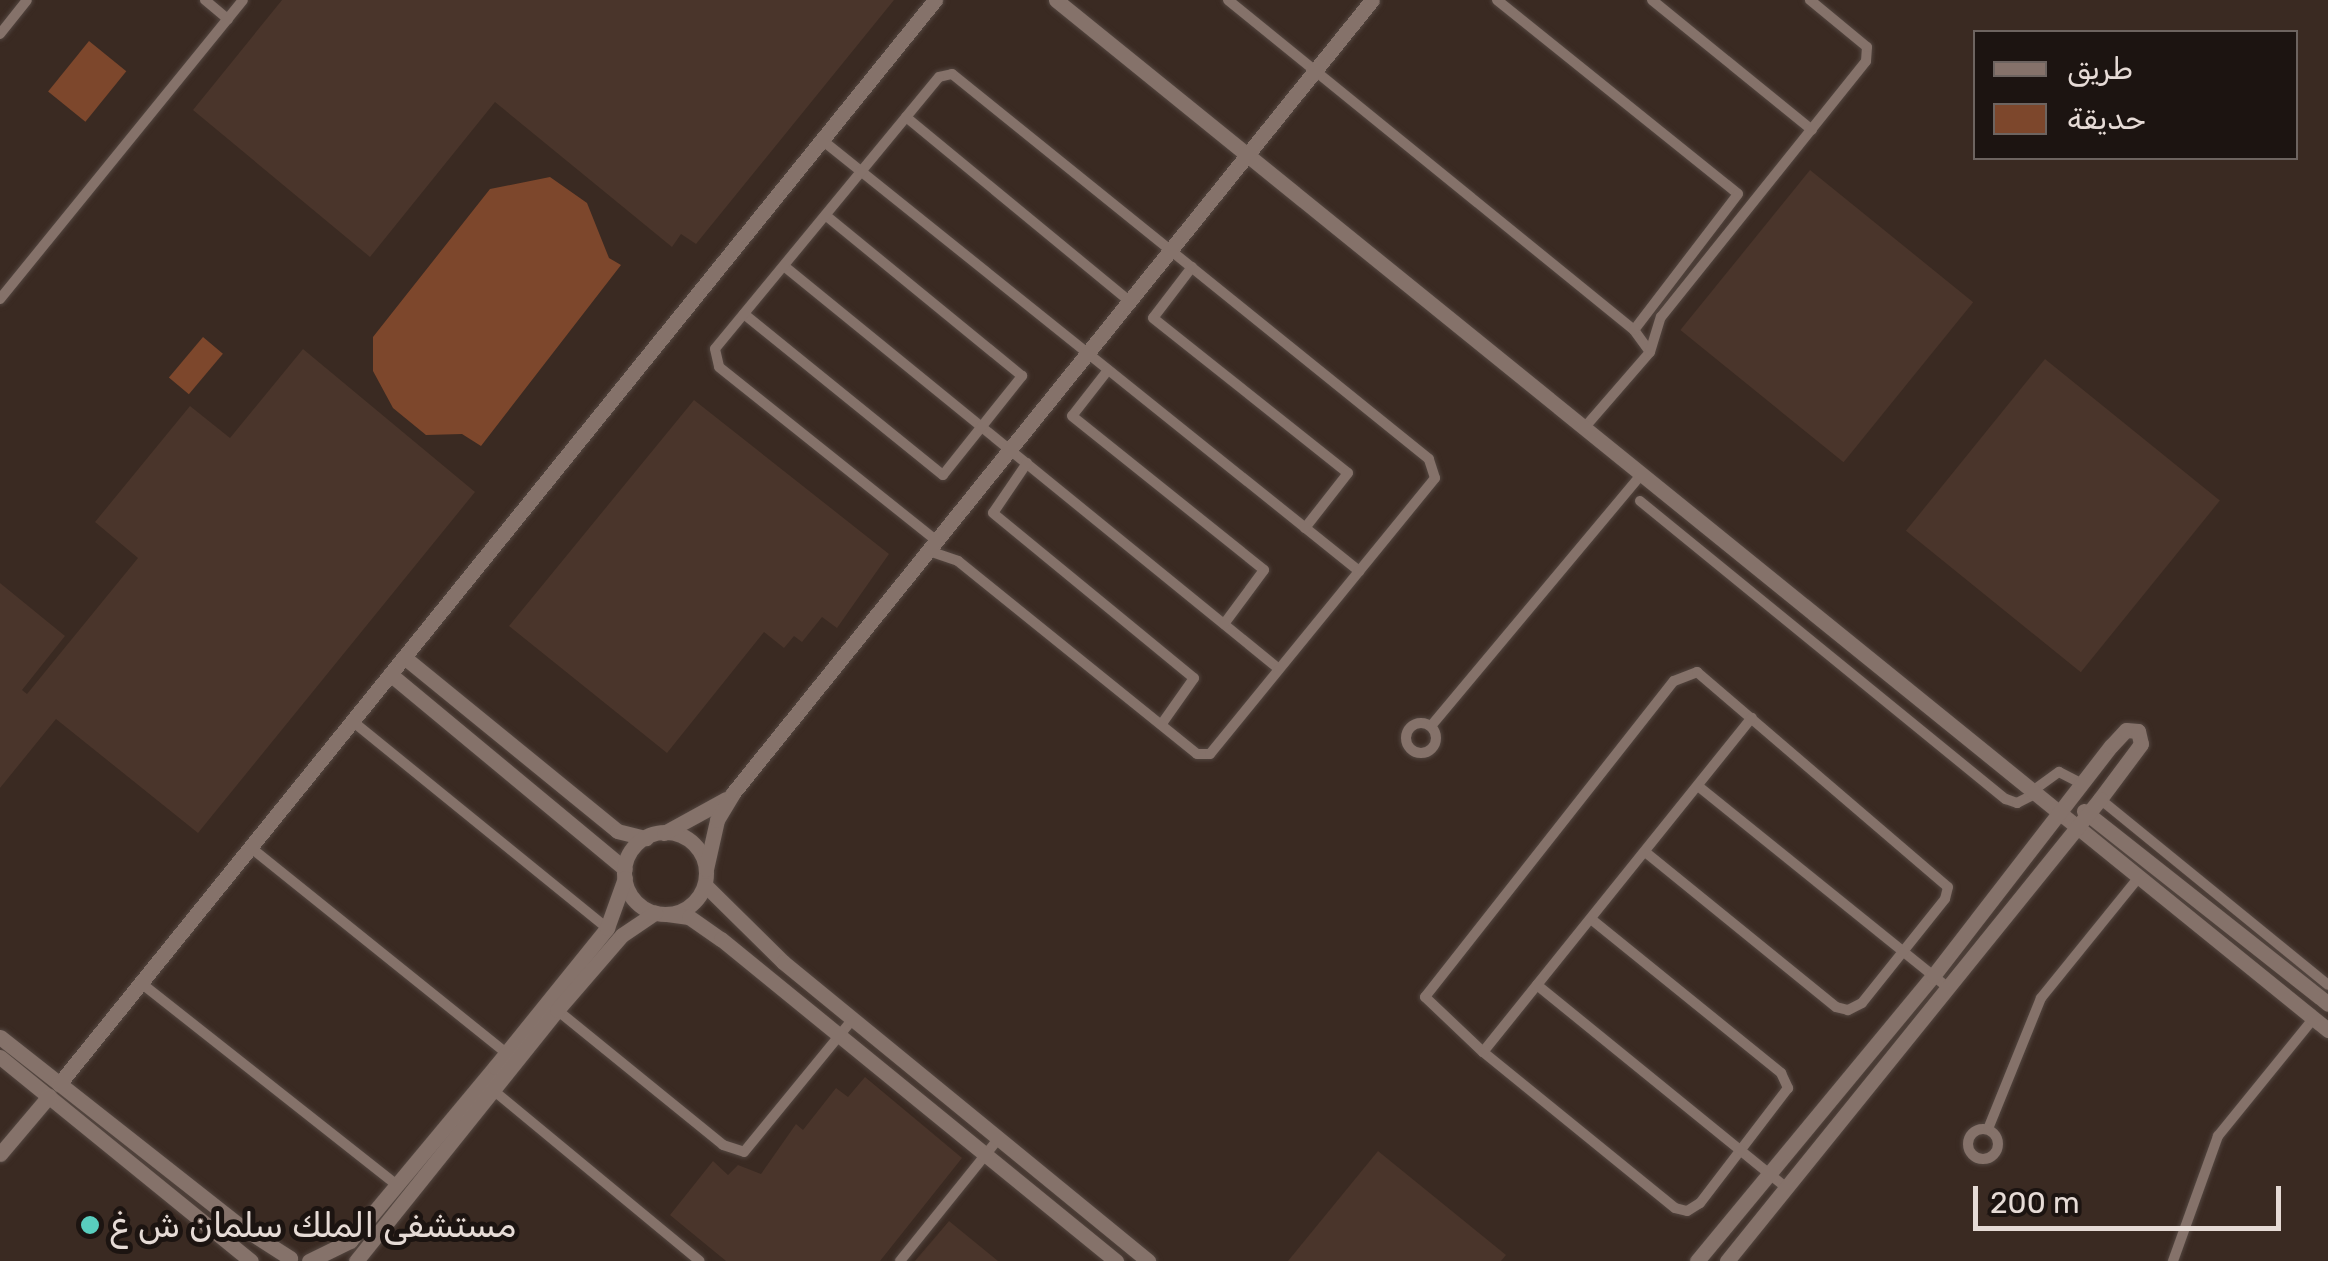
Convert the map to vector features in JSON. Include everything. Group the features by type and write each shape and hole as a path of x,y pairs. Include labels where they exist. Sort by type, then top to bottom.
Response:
{"street":[{"path":"0,34 27,0"},
{"path":"205,0 228,18"},
{"path":"0,299 243,0"},
{"path":"0,1154 935,0"},
{"path":"1056,0 2328,1030"},
{"path":"1228,0 1634,330 1650,352"},
{"path":"356,1261 622,935 661,914 690,906 705,877 717,820 733,793 1127,298 1372,0"},
{"path":"1496,0 1738,194 1760,194"},
{"path":"1652,0 1812,130"},
{"path":"1585,426 1650,352 1660,317 1866,61 1867,47 1810,0"},
{"path":"952,74 1430,458 1435,478 1210,754 1197,754 719,367 715,350 861,172 939,76 952,74"},
{"path":"906,116 1127,298"},
{"path":"822,140 1359,571"},
{"path":"1634,330 1738,194"},
{"path":"744,314 943,476 1022,376 825,214"},
{"path":"784,266 1279,669"},
{"path":"1192,267 1153,318 1348,473 1305,528"},
{"path":"1108,370 1072,416 1264,570 1224,624"},
{"path":"1027,464 993,513 1194,678 1161,724"},
{"path":"1431,726 1642,474"},
{"path":"1640,501 2006,799 2017,803 2059,772 2084,785"},
{"path":"936,542 958,560"},
{"path":"404,657 617,831 646,838 694,822 733,793"},
{"path":"1591,918 1781,1073 1788,1088 1784,1099 1700,1203 1675,1208 1482,1052 1432,1010 1425,998 1432,981 1684,672 1697,672 1944,878 1946,899 1862,1003 1836,1007 1645,852"},
{"path":"390,674 624,874 634,900 661,914 689,917 721,939 1116,1261"},
{"path":"1482,1052 1752,718"},
{"path":"352,720 608,928"},
{"path":"1696,1261 1771,1176 1933,976 2126,730 2138,732 2141,744 2095,804 1728,1261"},
{"path":"1698,786 1948,988"},
{"path":"2060,814 2095,804"},
{"path":"2095,804 2328,984"},
{"path":"2095,804 2328,1004"},
{"path":"664,832 687,839 705,877 852,1020 1148,1261"},
{"path":"0,1057 54,1090 286,1259 310,1261 338,1252 398,1185 608,928 624,874 646,838"},
{"path":"250,847 506,1054"},
{"path":"1988,1129 2041,998 2139,877"},
{"path":"141,983 398,1185"},
{"path":"1537,985 1787,1188"},
{"path":"557,1010 734,1151 754,1146 852,1020"},
{"path":"2173,1261 2218,1136 2314,1018"},
{"path":"0,1036 54,1090 251,1261"},
{"path":"494,1090 700,1261"},
{"path":"900,1261 998,1139"}],"shaded area":[{"path":"282,0 894,0 696,244 681,234 672,247 495,102 370,257 193,110"},
{"path":"1810,170 1973,302 1844,462 1680,330"},
{"path":"303,349 475,492 198,833 56,719 0,788 0,583 65,636 22,690 27,694 138,558 95,522 190,406 230,438"},
{"path":"2045,359 2220,501 2081,672 1906,531"},
{"path":"694,400 889,554 837,628 822,617 802,642 794,636 784,648 764,632 667,753 509,626"},
{"path":"865,1077 962,1158 880,1261 726,1261 670,1215 713,1161 728,1175 738,1165 761,1174 796,1124 803,1130 836,1088 848,1097"},
{"path":"1378,1151 1506,1255 1501,1261 1288,1261"},
{"path":"949,1221 998,1261 915,1261"}],"green space":[{"path":"89,41 126,71 85,122 48,92"},
{"path":"550,177 587,203 609,258 621,265 481,446 462,434 426,435 393,408 373,371 373,337 490,189"},
{"path":"203,337 223,354 189,394 169,378"}],"place":[{"name":"مستشفى الملك سلمان ش غ","path":"90,1225"}]}
